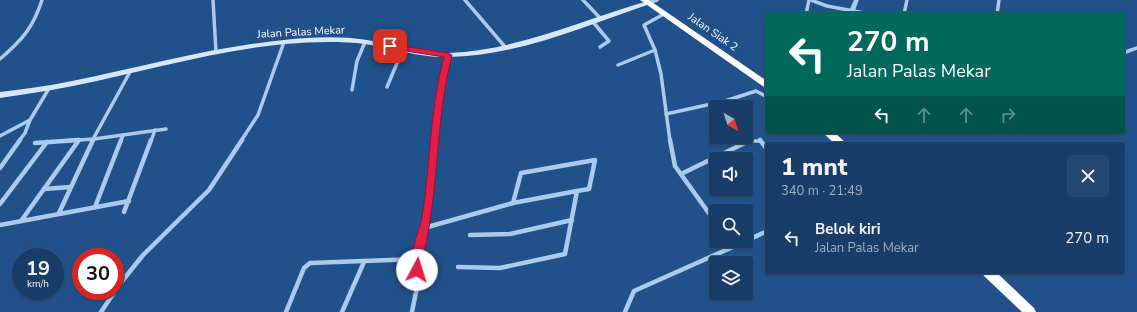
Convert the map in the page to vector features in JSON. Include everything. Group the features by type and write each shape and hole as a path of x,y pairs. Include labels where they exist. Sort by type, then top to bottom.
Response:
{"highway":[{"name":"Jalan Siak 2","path":"646,2 765,85"},
{"path":"830,134 840,142"},
{"path":"990,274 1030,312"}],"main road":[{"name":"Jalan Palas Mekar","path":"0,95 48,90 216,52 284,42 334,39 365,42 448,55 506,48 594,22 646,2"}],"street":[{"path":"0,59 22,41 32,28 42,0"},
{"path":"213,0 216,52"},
{"path":"465,0 506,48"},
{"path":"582,0 601,19"},
{"path":"646,2 657,0"},
{"path":"807,12 810,0 827,6 856,12"},
{"path":"853,11 858,0"},
{"path":"904,12 906,0"},
{"path":"997,12 999,0"},
{"path":"664,14 644,25 655,50 661,74 675,166 709,213"},
{"path":"594,22 609,41 600,47"},
{"path":"124,279 143,255 195,206 209,190 258,115 284,42"},
{"path":"352,90 357,61 365,42"},
{"path":"1125,51 1137,48"},
{"path":"387,87 403,49"},
{"path":"618,65 655,50"},
{"path":"412,312 418,282 417,259 424,228 440,85 448,55"},
{"path":"60,213 94,139 130,72"},
{"path":"0,168 25,133 30,120 48,90"},
{"path":"728,100 756,91 765,97"},
{"path":"666,114 709,105"},
{"path":"0,136 30,120"},
{"path":"35,143 94,139 166,129"},
{"path":"124,212 155,130"},
{"path":"95,207 123,135"},
{"path":"20,221 79,140"},
{"path":"681,174 751,140 760,140 765,146"},
{"path":"0,204 47,142"},
{"path":"424,228 513,203 589,189 594,160 522,172 513,203"},
{"path":"44,189 71,187"},
{"path":"458,267 500,268 565,254 577,191"},
{"path":"0,224 129,201"},
{"path":"470,235 510,235 572,220"},
{"path":"753,238 765,232"},
{"path":"626,312 634,291 731,248"},
{"path":"286,312 304,268 310,263 417,259"},
{"path":"342,312 364,262"},
{"path":"101,312 109,300"}],"waterway":[{"path":"851,9 855,0"}],"route":[{"path":"390,46 448,55 440,85 426,217 417,259 417,270"}]}
